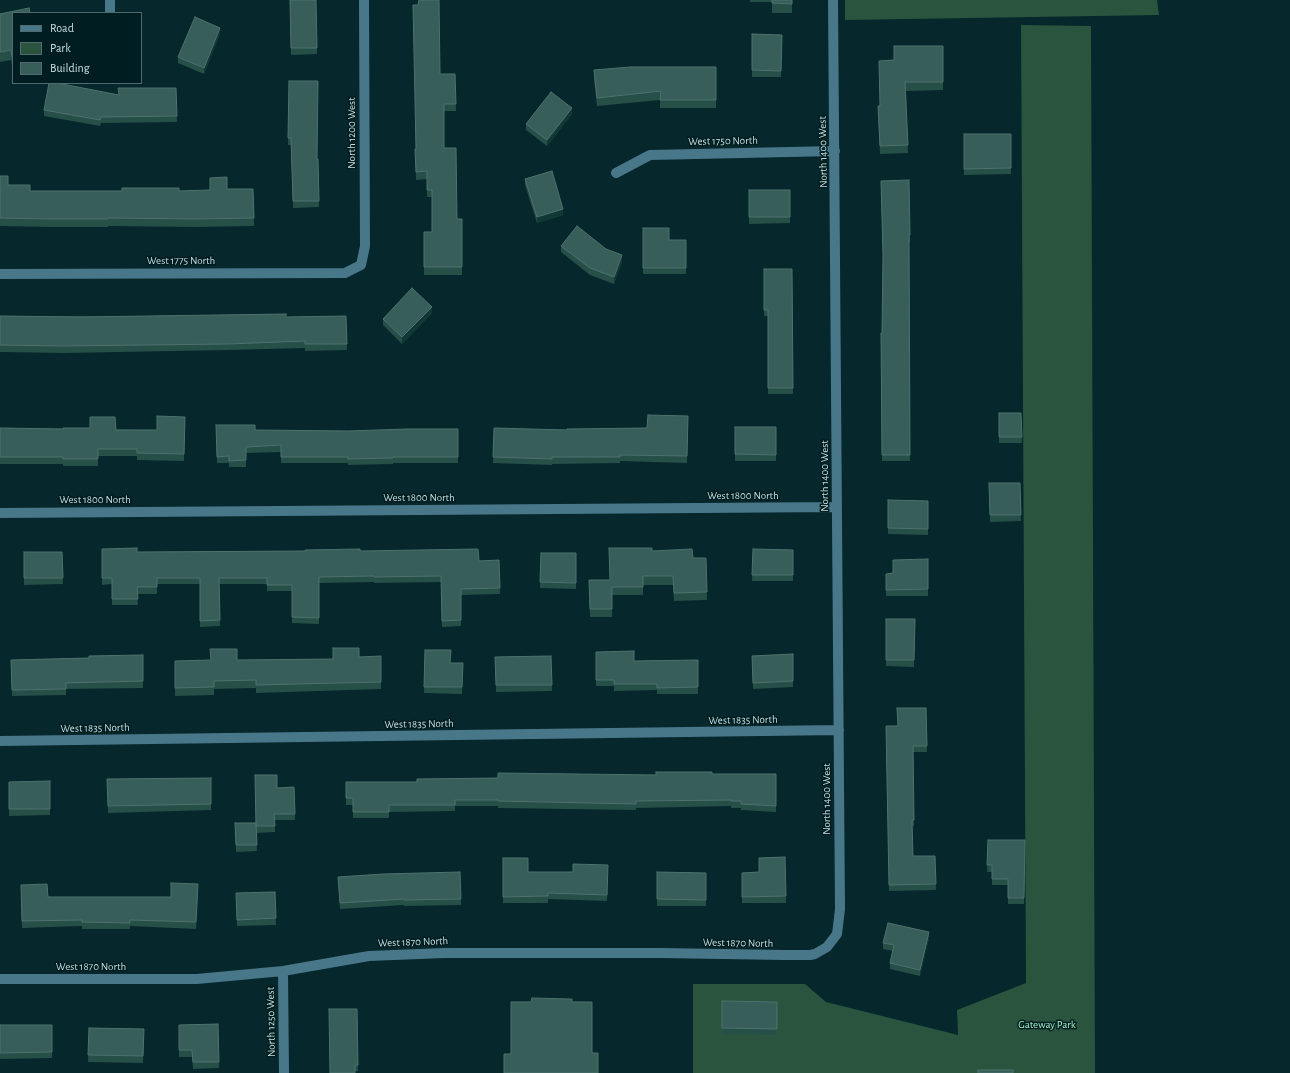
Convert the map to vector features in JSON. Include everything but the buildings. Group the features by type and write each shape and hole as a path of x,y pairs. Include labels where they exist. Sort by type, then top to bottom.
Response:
{"street":[{"path":"110,0 110,12"},
{"name":"North 1200 West","path":"361,265 365,246 364,0"},
{"name":"North 1400 West","path":"827,947 837,934 840,910 833,0"},
{"name":"West 1750 North","path":"616,173 650,155 835,151"},
{"name":"West 1775 North","path":"0,274 344,273 361,265"},
{"name":"West 1800 North","path":"0,513 837,507"},
{"name":"West 1835 North","path":"0,741 839,730"},
{"name":"West 1870 North","path":"0,979 198,979 283,971 369,956 444,953 810,955 815,954 827,947"},
{"name":"North 1250 West","path":"283,971 284,1073"}],"green space":[{"path":"845,0 1157,0 1159,15 845,20"},
{"name":"Gateway Park","path":"1021,25 1091,26 1095,1073 693,1073 693,984 805,984 826,1002 958,1035 957,1010 1026,983"}]}
